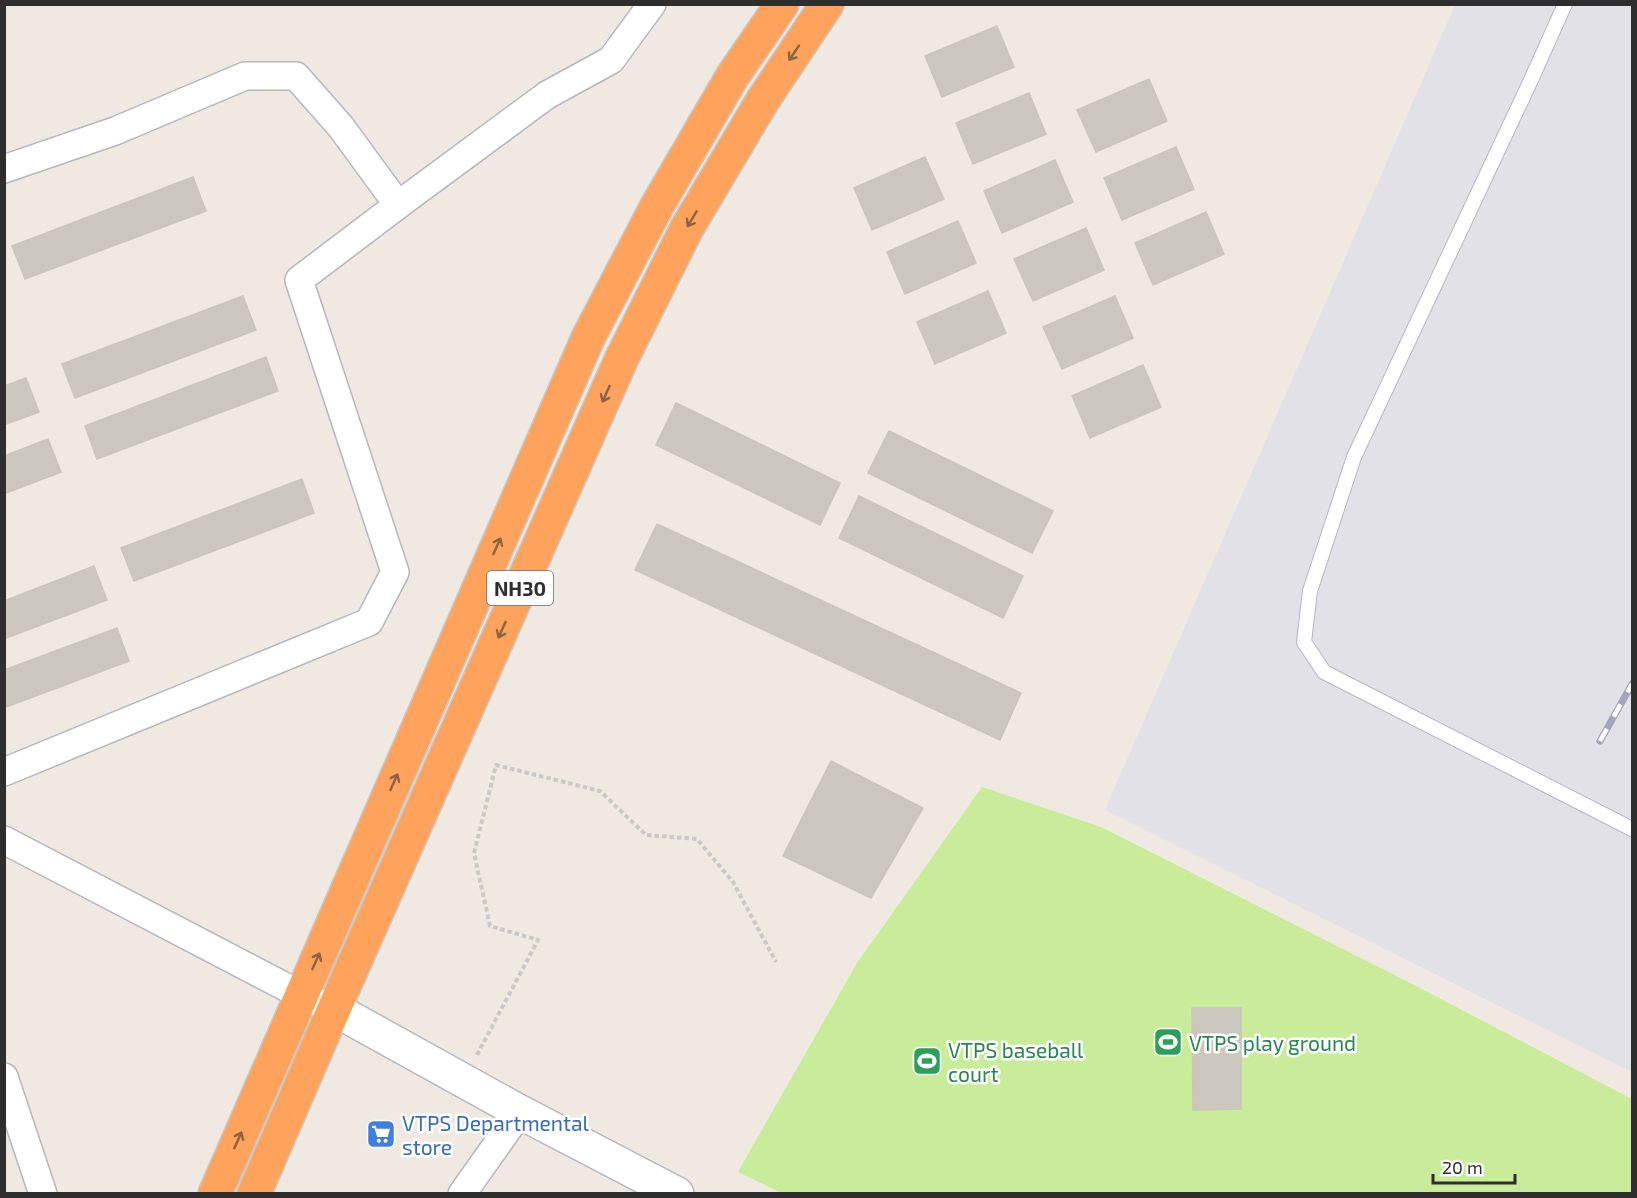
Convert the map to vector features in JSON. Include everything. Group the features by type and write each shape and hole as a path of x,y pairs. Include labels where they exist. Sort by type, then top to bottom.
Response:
{"highway":[{"name":"NH30","path":"215,1194 588,338 657,206 732,77 782,4"},
{"name":"NH30","path":"254,1194 333,1009 621,360 687,228 763,100 827,4"}],"street":[{"path":"4,772 369,622 395,572 300,280 547,95 611,60 652,4"},
{"path":"4,169 115,131 245,76 296,76 341,128 398,205"},
{"path":"4,840 301,995 333,1009 520,1112 677,1194"},
{"path":"4,1077 43,1194"},
{"path":"462,1194 520,1112"}],"lane":[{"path":"1565,4 1354,457 1310,591 1304,642 1324,672 1632,829"}],"path":[{"path":"463,1081 538,940 490,926 474,853 496,765 600,790 646,835 697,839 733,882 776,962"}],"shaded area":[{"path":"1455,5 1632,5 1632,1072 1105,810"}],"green space":[{"name":"VTPS play ground","path":"982,787 1101,827 1416,986 1632,1099 1632,1193 784,1194 738,1172 857,963"}],"building":[{"path":"997,26 1014,67 942,97 925,56"},
{"path":"1149,79 1167,121 1096,152 1077,110"},
{"path":"1029,93 1046,134 973,164 956,123"},
{"path":"1176,147 1194,189 1122,220 1104,178"},
{"path":"925,157 944,199 872,230 854,188"},
{"path":"1055,160 1073,202 1002,233 984,191"},
{"path":"193,177 206,211 25,279 12,246"},
{"path":"1206,212 1224,254 1153,285 1135,243"},
{"path":"958,221 976,263 905,294 887,252"},
{"path":"1086,228 1104,270 1033,301 1014,259"},
{"path":"988,291 1006,333 935,364 917,322"},
{"path":"243,296 256,330 75,398 62,364"},
{"path":"1115,296 1133,338 1062,369 1043,327"},
{"path":"266,357 278,391 97,459 85,426"},
{"path":"1143,365 1161,407 1090,438 1072,396"},
{"path":"26,378 39,412 4,425 4,386"},
{"path":"676,403 840,483 820,525 656,445"},
{"path":"889,431 1053,511 1032,553 868,473"},
{"path":"48,439 61,472 4,494 4,456"},
{"path":"302,479 314,513 134,581 121,548"},
{"path":"859,496 1023,576 1003,618 839,538"},
{"path":"657,524 1021,693 1000,740 635,570"},
{"path":"94,566 107,600 4,639 4,601"},
{"path":"117,628 129,661 4,708 4,670"},
{"path":"831,761 923,808 871,898 783,856"},
{"path":"1192,1008 1241,1008 1241,1109 1193,1110"}],"railway":[{"path":"1600,741 1632,684"}],"place":[{"name":"VTPS play ground","path":"1168,1042"},
{"name":"VTPS baseball court","path":"927,1061"},
{"name":"VTPS Departmental store","path":"381,1134"}]}
